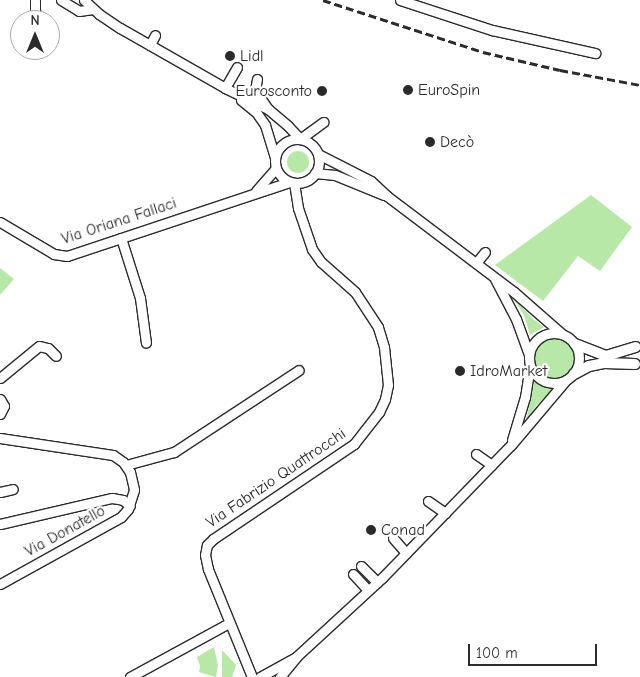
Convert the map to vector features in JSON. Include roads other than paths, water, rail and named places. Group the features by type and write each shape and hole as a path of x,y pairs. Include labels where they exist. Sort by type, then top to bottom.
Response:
{"street":[{"path":"61,0 79,11 93,9"},
{"path":"84,0 114,24 226,88 268,109 305,138 318,154 367,178 387,196 494,276 576,344 606,356 638,345"},
{"path":"400,0 492,30 595,54"},
{"path":"150,45 155,35"},
{"path":"226,88 237,68"},
{"path":"257,79 255,90 268,109"},
{"path":"226,88 252,109 262,120 270,136 276,168 279,174 292,182 310,179 318,167 318,154"},
{"path":"275,158 281,146 293,139 305,138 323,122"},
{"name":"Via Oriana Fallaci","path":"254,192 276,168"},
{"path":"315,173 335,175 387,196"},
{"name":"Via Oriana Fallaci","path":"0,222 62,257 254,192 292,182"},
{"name":"Via Fabrizio Quattrocchi","path":"252,677 207,565 205,555 208,544 354,444 379,412 388,390 387,363 378,327 355,292 321,262 312,249 299,215 292,182"},
{"path":"121,238 140,298 146,343"},
{"path":"476,263 485,252"},
{"path":"494,276 516,319 529,355"},
{"path":"511,445 524,403 530,366 530,348 540,337 547,334 562,334"},
{"path":"280,677 296,656 377,582 511,445 570,377 580,359 576,344"},
{"path":"638,345 634,358 638,366"},
{"path":"0,378 39,346 48,348 56,356"},
{"path":"530,366 541,380 549,383 570,377 599,363 638,366"},
{"path":"126,465 174,452 299,370"},
{"path":"0,399 4,406 0,414"},
{"path":"0,438 116,456 126,465 134,486 130,506 123,500 112,498 0,524"},
{"path":"476,454 492,464"},
{"path":"0,492 13,489"},
{"path":"428,501 445,513"},
{"name":"Via Donatello","path":"0,584 121,517 130,506"},
{"path":"393,538 406,553"},
{"path":"361,566 377,582"},
{"path":"353,574 368,590"},
{"path":"130,677 229,623"},
{"path":"260,677 296,656"}],"railway":[{"path":"323,0 483,52 560,70 640,85"}],"place":[{"name":"Lidl","path":"230,56"},
{"name":"EuroSpin","path":"408,90"},
{"name":"Eurosconto","path":"322,91"},
{"name":"Decò","path":"430,142"},
{"name":"IdroMarket","path":"460,371"},
{"name":"Conad","path":"371,530"}]}
